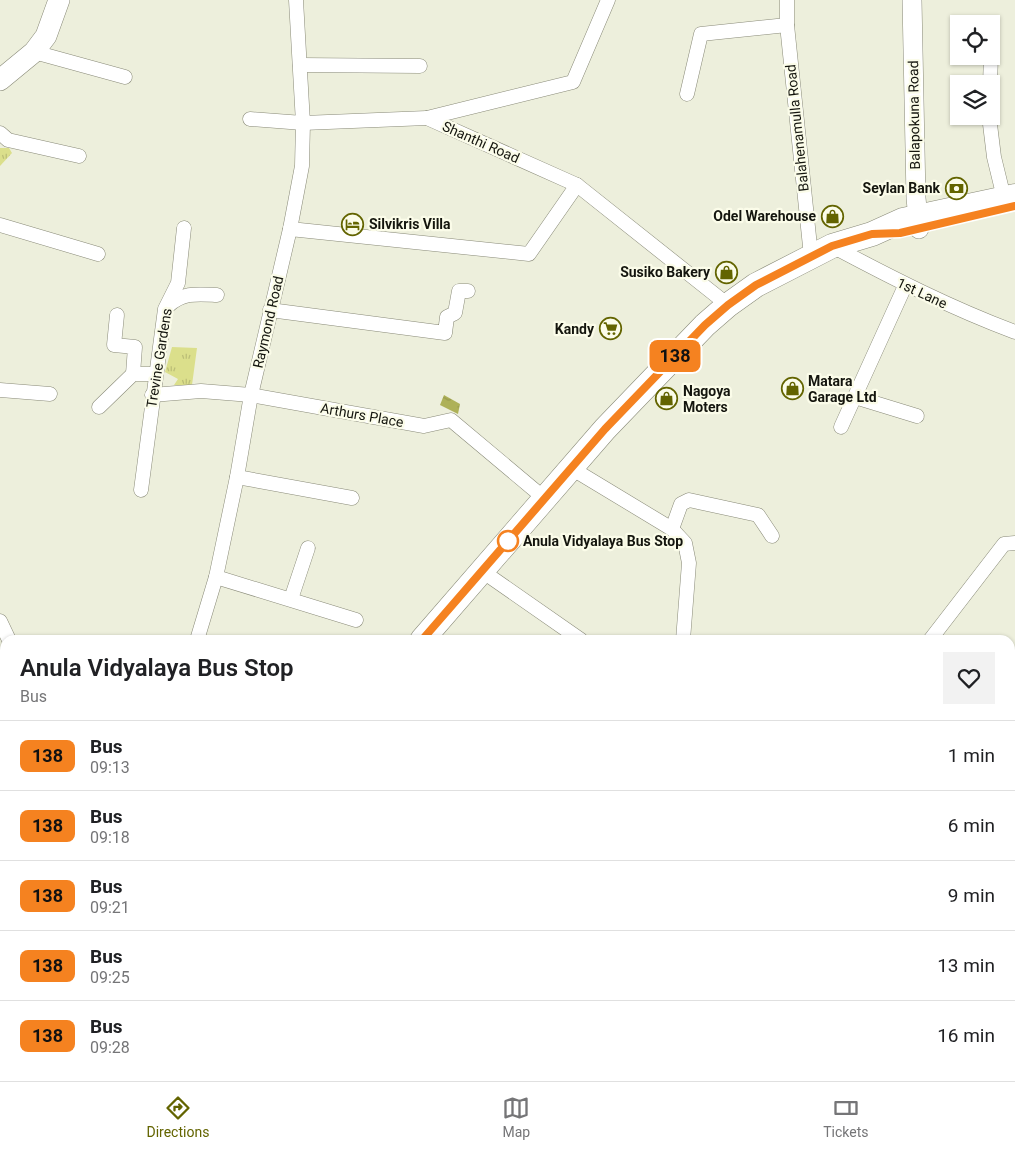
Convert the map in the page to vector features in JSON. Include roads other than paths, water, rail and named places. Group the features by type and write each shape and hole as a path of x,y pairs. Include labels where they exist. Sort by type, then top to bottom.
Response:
{"highway":[{"path":"426,635 571,468 705,325 728,305 756,285 832,246 872,234 903,220 919,223 1011,200"}],"main road":[{"path":"0,80 34,52 46,36 60,0"},
{"name":"Balapokuna Road","path":"912,0 919,223"}],"street":[{"name":"Raymond Road","path":"199,635 216,577 237,477 251,395 290,229 302,166 303,123 296,0"},
{"name":"Shanthi Road","path":"427,118 574,82 608,0"},
{"name":"Balahenamulla Road","path":"787,0 787,26 810,256"},
{"path":"686,94 701,34 787,26"},
{"path":"34,52 126,77"},
{"path":"300,65 420,66"},
{"path":"250,119 303,123 427,118"},
{"name":"Shanthi Road","path":"427,118 576,185 728,305"},
{"path":"990,125 994,157 1011,200"},
{"path":"0,133 8,140 79,156"},
{"path":"290,229 529,254 576,185"},
{"path":"0,225 98,254"},
{"name":"Trevine Gardens","path":"141,490 155,374 166,308 178,283 184,228"},
{"name":"1st Lane","path":"832,246 906,286 968,314 1015,332"},
{"path":"841,427 906,286"},
{"path":"270,310 445,333 447,317 455,313 459,291 468,291"},
{"path":"166,308 177,297 198,294 217,295"},
{"path":"99,407 133,374 135,347 114,345 117,315"},
{"path":"133,374 155,374"},
{"path":"0,390 50,394"},
{"name":"Arthurs Place","path":"152,395 201,391 251,395 424,426 451,420 544,498"},
{"path":"855,397 917,416"},
{"path":"571,468 672,529 685,544 689,563 683,635"},
{"path":"237,477 352,498"},
{"path":"672,529 681,504 689,500 758,515 772,536"},
{"path":"934,635 1004,544 1015,543"},
{"path":"291,599 308,548"},
{"path":"482,571 574,635"},
{"path":"216,577 356,620"},
{"path":"0,621 7,635"}],"water":[{"path":"444,395 460,404 458,414 440,405"}],"place":[{"name":"Seylan Bank","path":"956,188"},
{"name":"Odel Warehouse","path":"832,216"},
{"name":"Silvikris Villa","path":"353,224"},
{"name":"Susiko Bakery","path":"726,272"},
{"name":"Kandy","path":"610,329"},
{"name":"Matara Garage Ltd","path":"792,389"},
{"name":"Nagoya Moters","path":"667,399"},
{"name":"Anula Vidyalaya Bus Stop","path":"508,541"}]}
